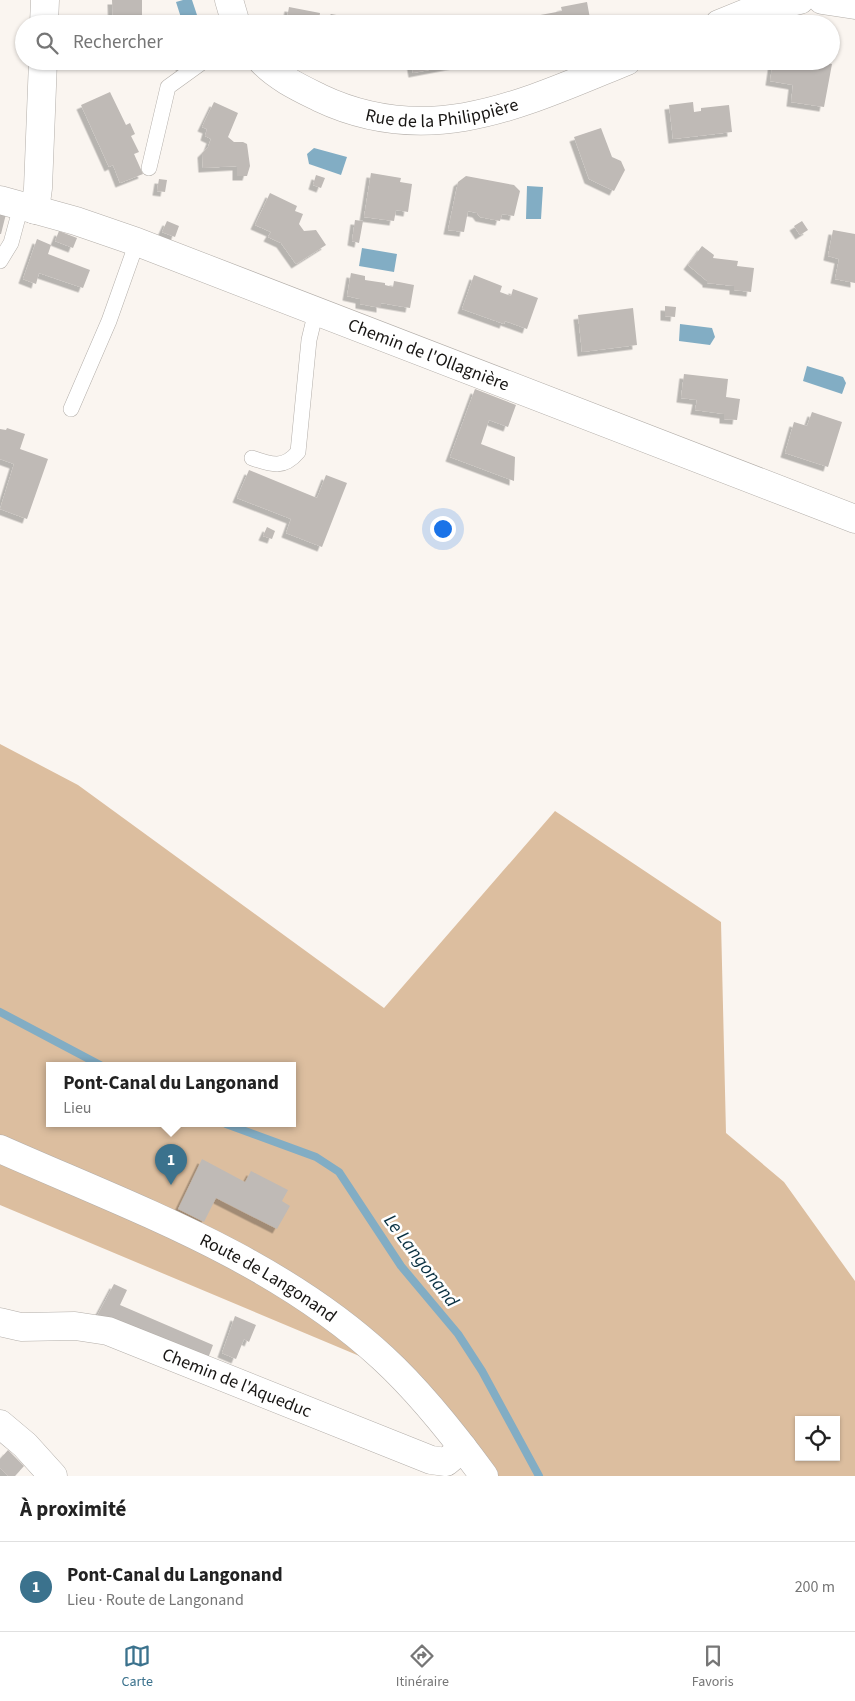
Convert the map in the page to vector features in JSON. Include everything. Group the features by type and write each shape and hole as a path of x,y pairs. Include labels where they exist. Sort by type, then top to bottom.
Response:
{"street":[{"path":"44,15 45,0"},
{"path":"229,0 233,15"},
{"path":"743,15 800,0"},
{"path":"822,0 855,5"},
{"path":"19,205 38,188 43,70"},
{"name":"Rue de la Philippière","path":"274,70 293,85 330,103 369,116 408,120 446,120 483,115 524,102 604,70"},
{"name":"Chemin de l'Ollagnière","path":"19,205 76,221 137,242 855,518"},
{"name":"Route de Langonand","path":"0,1149 188,1231 260,1268 336,1319 384,1358 463,1448 484,1476"},
{"name":"Chemin de l'Aqueduc","path":"0,1322 21,1327 74,1326 108,1331 431,1460 446,1462 463,1448"},
{"path":"0,1424 25,1445 53,1476"}],"lane":[{"path":"149,168 168,87 192,70"},
{"path":"0,260 11,243 19,205"},
{"path":"71,409 109,321 137,242"},
{"path":"252,458 273,465 284,464 298,452 309,340 316,311"}],"shaded area":[{"path":"0,744 78,785 384,1008 555,811 721,922 726,1133 784,1182 855,1281 855,1476 472,1476 388,1368 0,1205"}],"water":[{"path":"192,0 197,15 180,15 176,2"},
{"path":"314,148 347,157 341,175 309,164 307,154"},
{"path":"527,186 543,187 541,219 526,219"},
{"path":"362,248 397,254 394,272 359,266"},
{"path":"680,324 712,328 715,337 710,345 679,341"},
{"path":"807,366 843,377 846,383 842,394 803,381"}],"building":[{"path":"112,0 142,0 142,15 113,15"},
{"path":"587,2 589,15 540,15 562,11 561,7"},
{"path":"289,7 320,13 320,15 288,15"},
{"path":"412,70 429,70 413,73"},
{"path":"772,70 831,70 824,107 791,102 793,85 770,81"},
{"path":"110,92 126,125 130,123 135,134 131,136 139,152 134,154 143,174 120,183 113,165 109,167 81,105"},
{"path":"214,102 238,113 228,137 234,142 247,144 250,166 247,176 237,176 237,166 203,168 202,153 208,147 211,139 205,136 207,129 202,127"},
{"path":"693,102 694,112 701,111 701,108 729,105 732,132 673,139 669,105"},
{"path":"601,128 612,157 621,161 625,170 614,191 589,179 574,137"},
{"path":"371,173 401,178 400,182 412,184 408,212 396,210 394,221 364,217"},
{"path":"316,175 325,178 321,188 313,185"},
{"path":"466,176 514,185 520,191 514,216 502,214 500,221 480,217 477,213 468,211 464,232 448,230 458,182"},
{"path":"159,179 167,180 165,192 157,191"},
{"path":"270,193 297,206 295,211 303,214 299,224 304,231 316,230 326,245 296,264 281,243 268,237 271,232 255,225"},
{"path":"0,213 6,214 1,234 0,234"},
{"path":"355,220 363,221 359,243 352,241"},
{"path":"167,221 179,226 175,237 162,232"},
{"path":"802,221 808,230 800,235 794,226"},
{"path":"833,230 855,234 855,283 835,279 839,259 828,256"},
{"path":"59,231 77,238 73,248 55,241"},
{"path":"37,239 51,245 48,254 90,270 83,288 39,273 36,284 23,279"},
{"path":"702,246 714,255 713,258 738,261 737,266 754,268 751,292 734,290 734,286 707,283 688,265"},
{"path":"351,273 365,276 365,280 385,283 385,285 393,287 394,281 414,285 410,308 381,303 381,308 360,304 360,299 347,296"},
{"path":"474,275 502,286 500,292 511,296 513,289 538,298 527,329 505,321 504,324 462,309"},
{"path":"665,306 676,307 675,317 665,316"},
{"path":"633,308 637,345 582,352 578,315"},
{"path":"684,374 728,379 726,397 740,399 737,420 724,419 724,414 695,410 697,400 681,398"},
{"path":"475,389 516,405 508,427 489,420 481,444 515,457 514,481 450,457"},
{"path":"812,412 842,422 828,467 785,453 794,422 807,426"},
{"path":"7,428 25,434 20,449 48,459 27,519 0,509 14,464 0,459 0,429 6,430"},
{"path":"249,470 317,498 326,475 347,483 322,547 286,533 291,519 237,498"},
{"path":"267,527 275,531 272,539 263,536"},
{"path":"202,1159 245,1182 251,1171 288,1190 282,1201 290,1206 277,1229 216,1198 204,1222 178,1209"},
{"path":"114,1284 127,1290 120,1305 213,1345 207,1361 97,1316"},
{"path":"235,1316 256,1325 249,1342 244,1339 236,1359 222,1353"},
{"path":"8,1450 24,1466 15,1476 8,1476 0,1468 0,1459"}],"waterway":[{"name":"Le Langonand","path":"0,1012 94,1062"},
{"name":"Le Langonand","path":"234,1127 316,1157 339,1172 401,1266 458,1334 482,1371 539,1476"}],"place":[{"name":"Pont-Canal du Langonand","path":"171,1185"}]}
